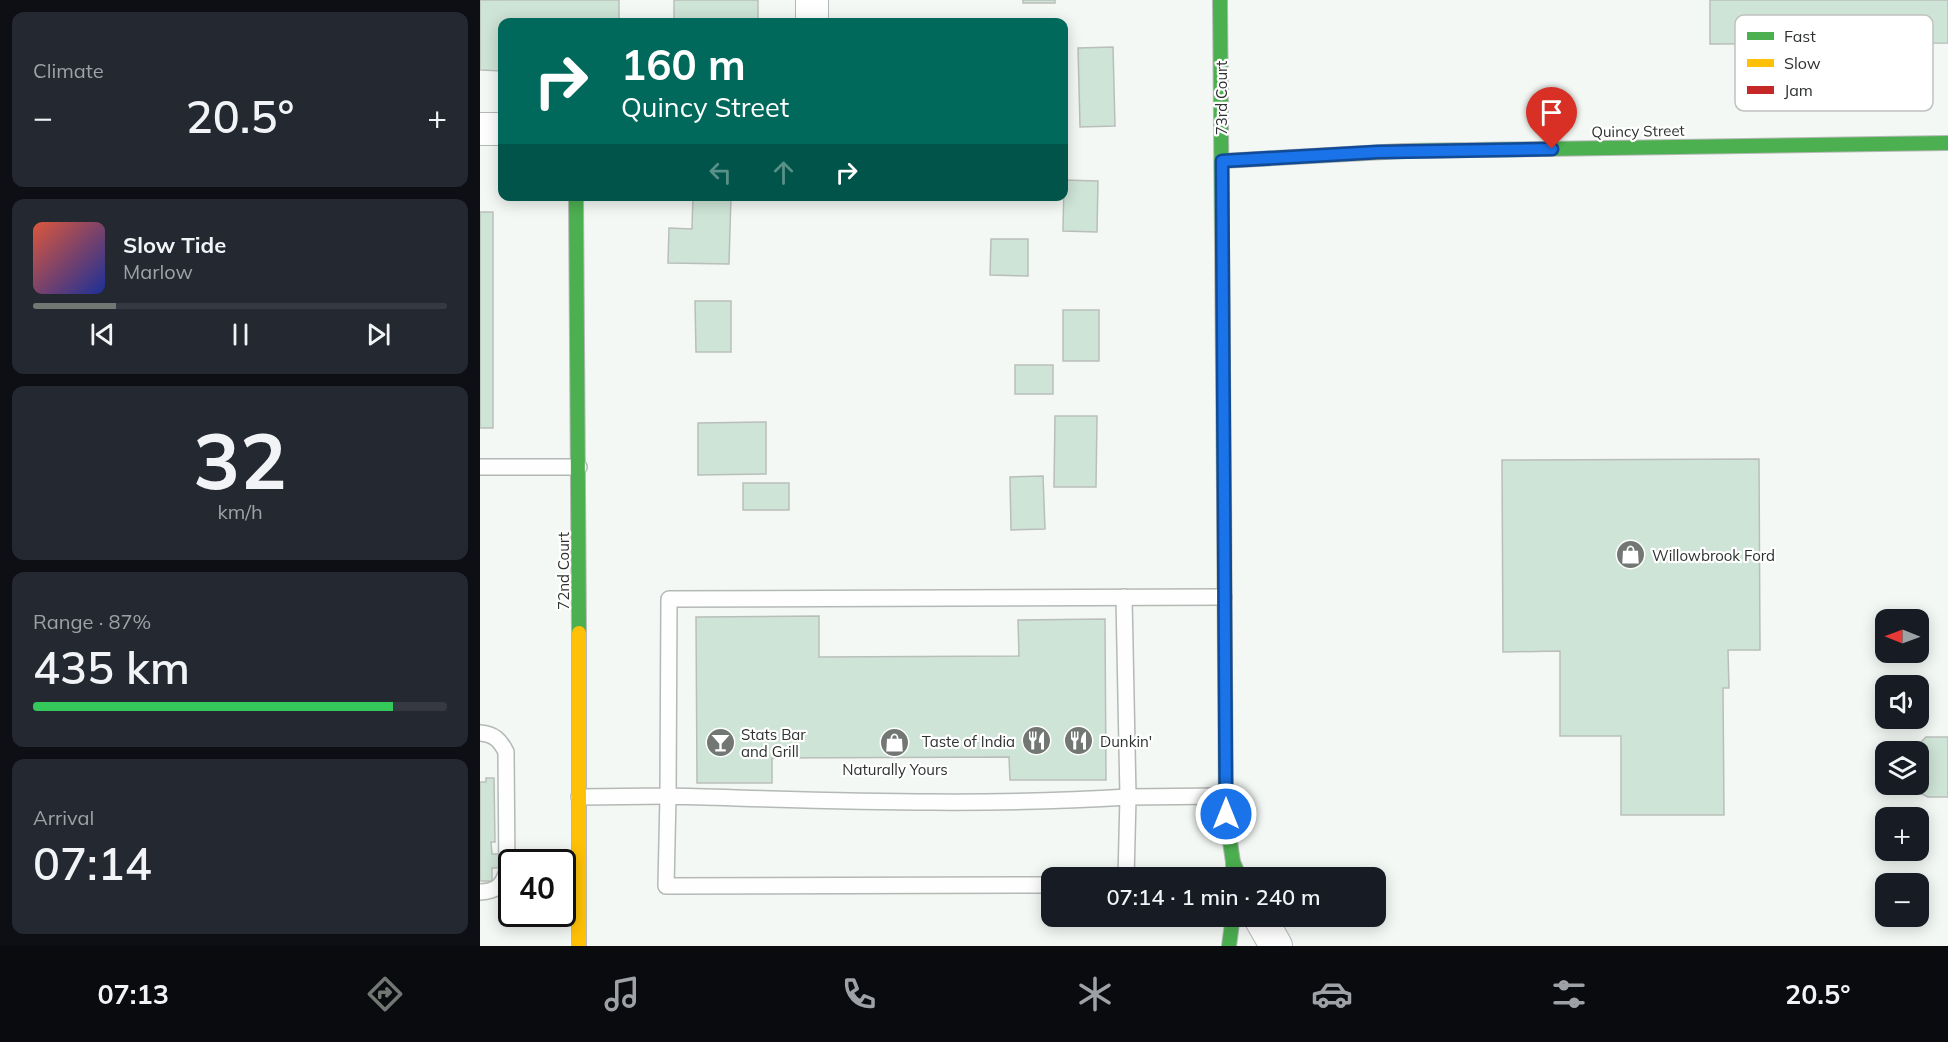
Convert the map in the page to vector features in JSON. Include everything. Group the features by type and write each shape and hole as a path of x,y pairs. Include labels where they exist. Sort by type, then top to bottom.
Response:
{"main road":[{"name":"73rd Court","path":"1220,0 1226,814 1235,867"},
{"name":"Quincy Street","path":"1222,161 1384,151 1948,143"},
{"name":"72nd Court","path":"576,201 579,467 579,946"},
{"path":"1233,862 1233,867"},
{"path":"1229,946 1232,927"}],"street":[{"path":"812,0 812,18"},
{"path":"480,129 498,129"},
{"path":"1265,927 1276,946"}],"lane":[{"path":"480,466 579,467"},
{"path":"1124,597 1128,797 1126,867"},
{"path":"1041,885 666,886 669,599 1224,597"},
{"path":"480,733 500,740 506,752 507,871 503,885 493,891 480,892"},
{"path":"579,797 668,796 879,802 1050,802 1128,797 1226,796"}],"building":[{"path":"480,0 619,0 619,18 498,18 498,71 480,70"},
{"path":"674,0 758,0 758,18 674,18"},
{"path":"1023,0 1055,0 1055,3 1023,3"},
{"path":"1710,0 1948,0 1948,43 1933,43 1933,15 1735,15 1735,44 1710,44"},
{"path":"1113,47 1115,126 1080,127 1078,48"},
{"path":"1068,180 1098,181 1097,232 1063,231 1064,201 1068,201"},
{"path":"693,201 731,201 729,264 668,263 669,228 692,229"},
{"path":"480,212 493,212 493,428 480,428"},
{"path":"991,239 1028,239 1028,276 990,275"},
{"path":"695,301 731,301 731,352 696,352"},
{"path":"1063,310 1099,310 1099,361 1063,361"},
{"path":"1015,365 1053,365 1053,394 1015,394"},
{"path":"1055,416 1097,416 1096,487 1054,487"},
{"path":"766,422 766,474 698,475 698,423"},
{"name":"Willowbrook Ford","path":"1759,459 1760,650 1728,650 1729,688 1723,688 1724,815 1621,815 1621,736 1560,736 1560,651 1503,652 1502,460"},
{"path":"1043,476 1045,529 1011,530 1010,477"},
{"path":"743,483 789,483 789,510 743,510"},
{"path":"819,616 819,657 1019,656 1018,620 1105,619 1106,780 1010,780 1009,757 772,758 772,783 697,783 696,617"},
{"path":"1926,737 1948,737 1948,797 1924,795 1929,795 1929,741 1922,741"},
{"path":"486,778 494,778 495,842 491,842 492,854 498,854 498,868 492,868 492,881 480,881 480,782 486,782"}],"traffic: fast":[{"path":"1220,0 1224,491"},
{"path":"1403,151 1948,143"},
{"path":"576,201 579,633"},
{"path":"1225,671 1226,814 1235,867"},
{"path":"1233,862 1233,867"},
{"path":"1229,946 1232,927"}],"traffic: slow":[{"path":"1222,161 1403,151"},
{"path":"579,633 579,946"}],"traffic: jam":[{"path":"1224,491 1225,671"}],"place":[{"name":"Willowbrook Ford","path":"1631,555"},
{"name":"Taste of India","path":"1036,741"},
{"name":"Dunkin'","path":"1079,741"},
{"name":"Naturally Yours","path":"895,742"},
{"name":"Stats Bar and Grill","path":"720,743"}],"route":[{"path":"1226,814 1222,161 1378,152 1552,149"}]}
